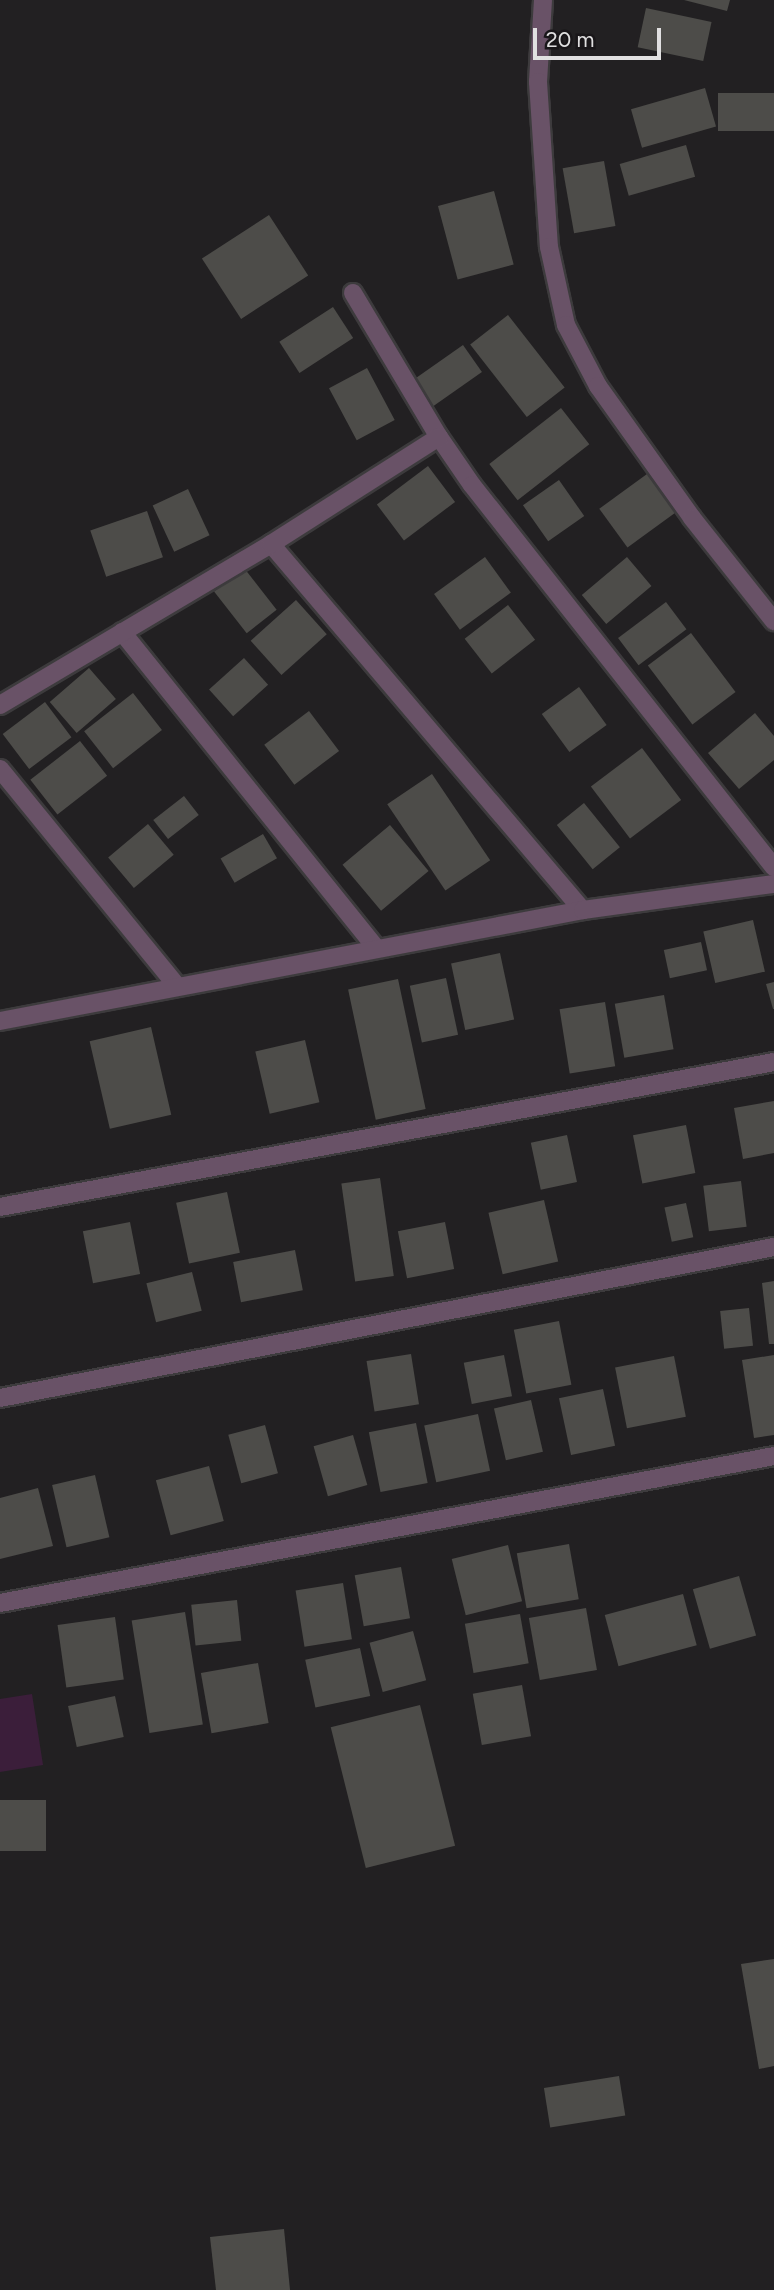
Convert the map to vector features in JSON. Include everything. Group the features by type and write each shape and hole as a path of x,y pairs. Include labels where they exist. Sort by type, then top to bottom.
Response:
{"street":[{"path":"543,0 538,82 549,247 566,325 598,386 692,518 774,621"},
{"path":"353,293 439,437 514,540 774,867"},
{"path":"0,705 271,544 439,437"},
{"path":"271,544 583,910"},
{"path":"122,632 376,948"},
{"path":"0,769 176,985"},
{"path":"0,1021 176,985 583,910 774,884"},
{"path":"0,1208 774,1062"},
{"path":"0,1398 774,1247"},
{"path":"0,1603 774,1456"}],"shaded area":[{"path":"32,1694 43,1765 0,1772 0,1699"}],"building":[{"path":"684,0 730,0 727,11"},
{"path":"646,8 712,22 703,61 638,47"},
{"path":"705,88 716,126 642,148 631,109"},
{"path":"718,93 774,93 774,131 718,131"},
{"path":"686,145 695,177 629,196 620,164"},
{"path":"604,161 615,226 574,233 563,168"},
{"path":"494,191 514,264 458,279 438,206"},
{"path":"269,215 308,275 241,319 202,259"},
{"path":"333,307 353,338 299,373 279,342"},
{"path":"508,315 565,387 527,417 470,345"},
{"path":"463,345 482,372 433,406 414,379"},
{"path":"367,368 395,420 357,440 329,388"},
{"path":"561,408 589,444 518,500 489,464"},
{"path":"428,466 455,502 404,540 377,505"},
{"path":"647,474 675,513 627,548 599,509"},
{"path":"559,480 584,516 548,541 523,505"},
{"path":"188,489 210,535 174,552 153,505"},
{"path":"147,511 163,557 106,577 90,531"},
{"path":"485,557 511,593 460,630 434,594"},
{"path":"627,557 651,586 606,624 582,595"},
{"path":"244,568 277,610 247,633 214,591"},
{"path":"296,600 327,634 281,675 251,641"},
{"path":"666,602 686,629 639,665 618,638"},
{"path":"508,605 535,640 492,674 465,639"},
{"path":"691,633 736,692 692,725 648,665"},
{"path":"244,658 268,685 233,716 209,689"},
{"path":"89,668 116,699 77,733 50,702"},
{"path":"579,687 607,725 569,752 542,714"},
{"path":"133,693 162,730 113,768 84,731"},
{"path":"45,702 71,737 29,769 3,734"},
{"path":"309,711 339,751 294,785 264,745"},
{"path":"755,713 774,736 774,760 739,789 708,753"},
{"path":"80,741 107,776 57,814 30,780"},
{"path":"642,748 681,800 630,838 591,787"},
{"path":"432,774 490,860 445,890 387,804"},
{"path":"184,796 199,815 168,839 153,820"},
{"path":"584,803 620,847 593,869 557,825"},
{"path":"148,824 174,855 134,888 108,857"},
{"path":"390,825 429,871 381,911 343,865"},
{"path":"263,834 277,858 235,883 221,858"},
{"path":"753,920 765,972 715,983 703,931"},
{"path":"701,942 707,970 670,978 664,950"},
{"path":"500,953 514,1020 465,1030 451,963"},
{"path":"446,978 458,1035 422,1042 410,986"},
{"path":"398,979 426,1109 376,1120 348,990"},
{"path":"774,982 774,1009 773,1009 766,984"},
{"path":"664,995 674,1049 624,1058 615,1004"},
{"path":"605,1002 615,1066 570,1073 560,1009"},
{"path":"151,1027 171,1115 110,1129 90,1041"},
{"path":"305,1040 319,1102 270,1114 255,1051"},
{"path":"774,1101 774,1153 743,1159 734,1108"},
{"path":"686,1125 695,1173 642,1183 633,1135"},
{"path":"567,1135 577,1182 541,1190 531,1143"},
{"path":"380,1178 394,1276 355,1281 341,1183"},
{"path":"741,1181 747,1227 709,1231 703,1186"},
{"path":"227,1192 240,1253 189,1263 176,1203"},
{"path":"544,1200 558,1261 503,1274 488,1213"},
{"path":"686,1203 693,1237 672,1242 664,1208"},
{"path":"130,1222 140,1274 93,1283 83,1231"},
{"path":"445,1222 454,1269 407,1278 398,1231"},
{"path":"295,1250 303,1290 241,1302 233,1262"},
{"path":"192,1272 202,1311 156,1322 146,1283"},
{"path":"774,1281 774,1344 769,1344 762,1283"},
{"path":"749,1308 753,1346 724,1349 720,1311"},
{"path":"559,1321 571,1385 526,1394 514,1330"},
{"path":"411,1354 419,1404 375,1411 367,1361"},
{"path":"504,1355 512,1396 472,1404 464,1363"},
{"path":"774,1355 774,1435 754,1438 742,1360"},
{"path":"674,1356 686,1417 627,1428 615,1367"},
{"path":"603,1389 615,1446 571,1455 559,1398"},
{"path":"531,1400 543,1452 506,1460 494,1409"},
{"path":"478,1414 490,1471 436,1482 424,1425"},
{"path":"416,1423 428,1483 381,1492 369,1432"},
{"path":"265,1425 278,1473 241,1483 228,1435"},
{"path":"353,1435 367,1485 328,1496 314,1446"},
{"path":"209,1466 224,1521 171,1535 156,1480"},
{"path":"95,1475 109,1537 67,1547 52,1485"},
{"path":"38,1488 53,1546 0,1559 0,1498"},
{"path":"569,1544 579,1599 527,1608 517,1553"},
{"path":"508,1545 522,1601 466,1615 452,1559"},
{"path":"401,1567 410,1618 364,1626 355,1575"},
{"path":"739,1576 756,1636 710,1649 693,1589"},
{"path":"343,1583 352,1639 305,1647 296,1591"},
{"path":"683,1594 697,1645 618,1666 605,1615"},
{"path":"237,1600 241,1641 196,1646 191,1605"},
{"path":"586,1608 597,1670 540,1680 529,1618"},
{"path":"185,1612 203,1725 149,1733 132,1620"},
{"path":"520,1614 529,1663 474,1673 465,1624"},
{"path":"115,1617 124,1679 66,1687 58,1625"},
{"path":"413,1631 426,1680 383,1692 370,1643"},
{"path":"360,1648 370,1696 315,1708 305,1660"},
{"path":"258,1663 269,1723 211,1733 201,1673"},
{"path":"522,1685 531,1736 482,1745 473,1694"},
{"path":"115,1696 124,1737 77,1747 68,1706"},
{"path":"420,1705 455,1846 366,1868 331,1727"},
{"path":"0,1800 46,1800 46,1851 0,1851"},
{"path":"774,1959 774,2066 759,2069 741,1964"},
{"path":"619,2076 625,2116 550,2127 544,2088"},
{"path":"284,2229 290,2290 216,2290 210,2237"}]}
